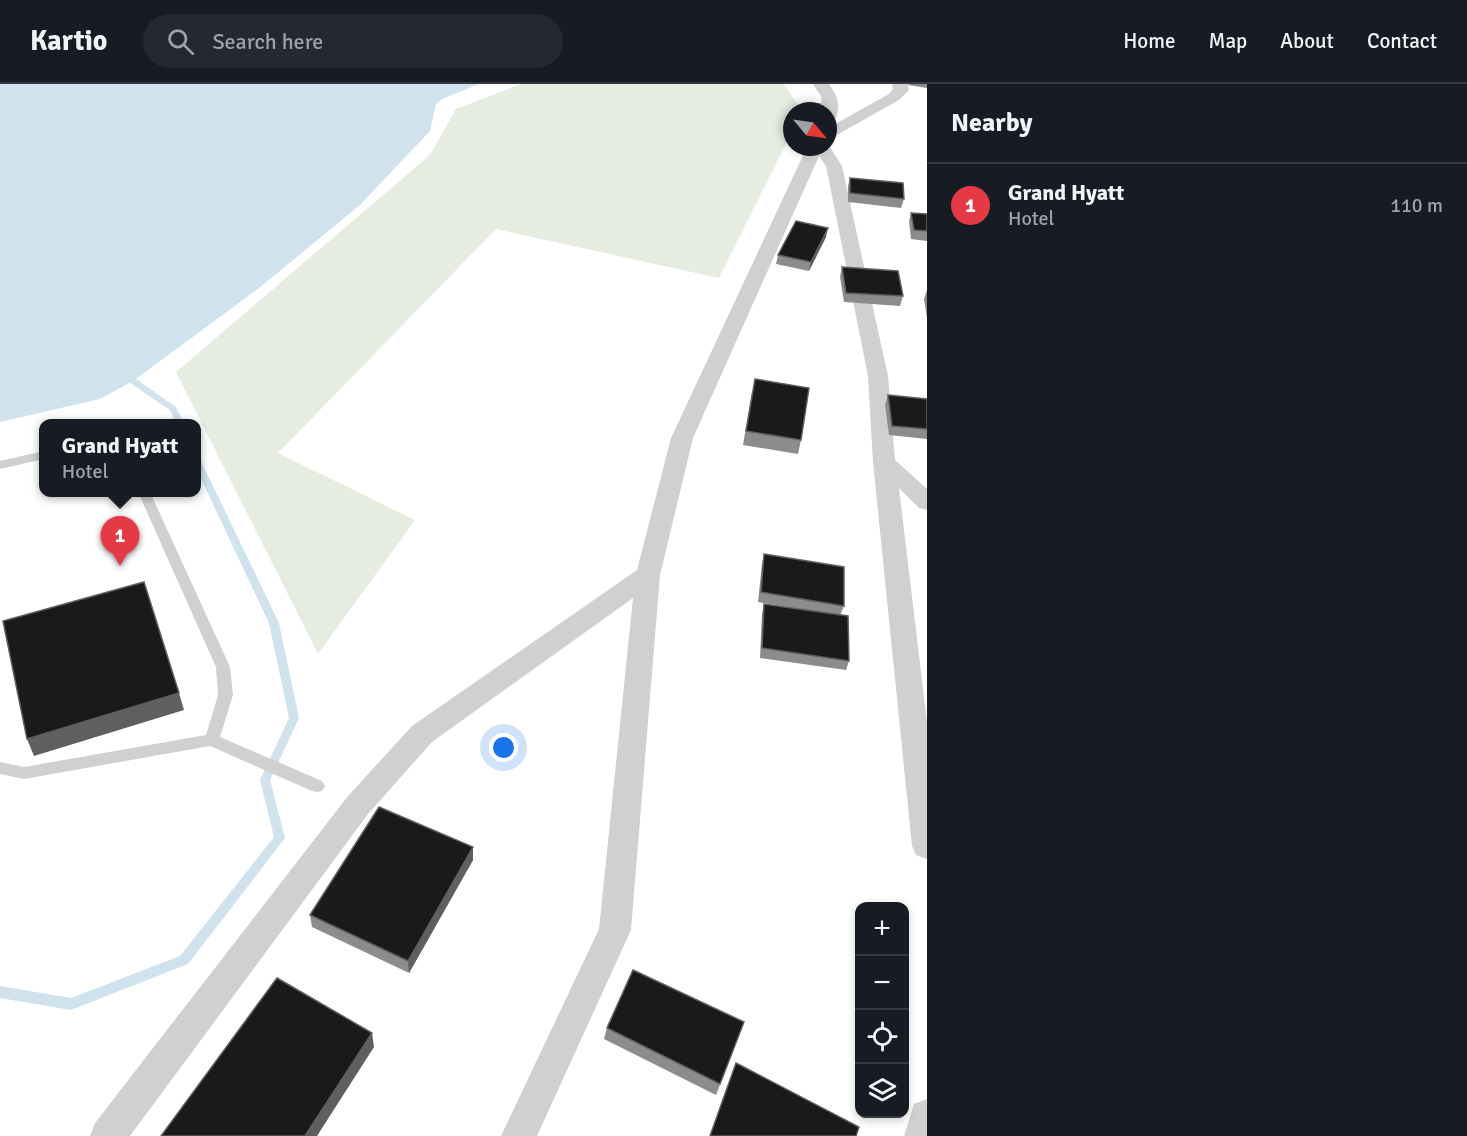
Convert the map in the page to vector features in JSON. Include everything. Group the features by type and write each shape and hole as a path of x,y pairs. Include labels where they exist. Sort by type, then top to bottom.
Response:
{"street":[{"path":"821,84 828,92 830,102"},
{"path":"837,130 894,97 901,90 900,84"},
{"path":"519,1136 615,930 648,575 682,438 811,156"},
{"path":"828,156 834,166 878,376 884,462 927,846"},
{"path":"884,462 927,502"},
{"path":"108,1136 358,805 422,734 648,575"},
{"path":"922,1136 927,1117"}],"lane":[{"path":"0,465 39,456"},
{"path":"146,497 223,667 228,683 226,701 211,740"},
{"path":"0,768 24,773 211,740 317,786"}],"shaded area":[{"path":"521,84 784,84 796,102 783,102 783,150 719,278 496,229 278,453 415,520 318,654 176,372 430,155 456,109"}],"water":[{"path":"0,84 479,84 442,99 436,104 430,131 360,205 259,288 133,381 100,399 0,422"}],"building":[{"path":"850,178 903,183 904,199 850,193"},
{"path":"911,213 927,214 927,231 914,230"},
{"path":"796,221 828,228 811,262 778,255"},
{"path":"842,267 898,271 903,296 846,293"},
{"path":"755,379 809,388 801,440 746,431"},
{"path":"888,395 927,399 927,429 892,426"},
{"path":"764,554 844,567 844,606 761,592"},
{"path":"144,582 179,693 27,739 3,621"},
{"path":"764,604 848,616 849,661 762,648"},
{"path":"379,807 473,847 408,961 310,915"},
{"path":"633,970 744,1022 720,1084 607,1028"},
{"path":"277,978 372,1033 305,1136 161,1136"},
{"path":"736,1063 859,1127 856,1136 710,1136"}],"waterway":[{"path":"133,381 173,409 178,419"},
{"path":"0,992 71,1004 184,960 280,838 265,780 294,718 274,623 201,470"}],"place":[{"name":"Grand Hyatt","path":"120,566"}]}
